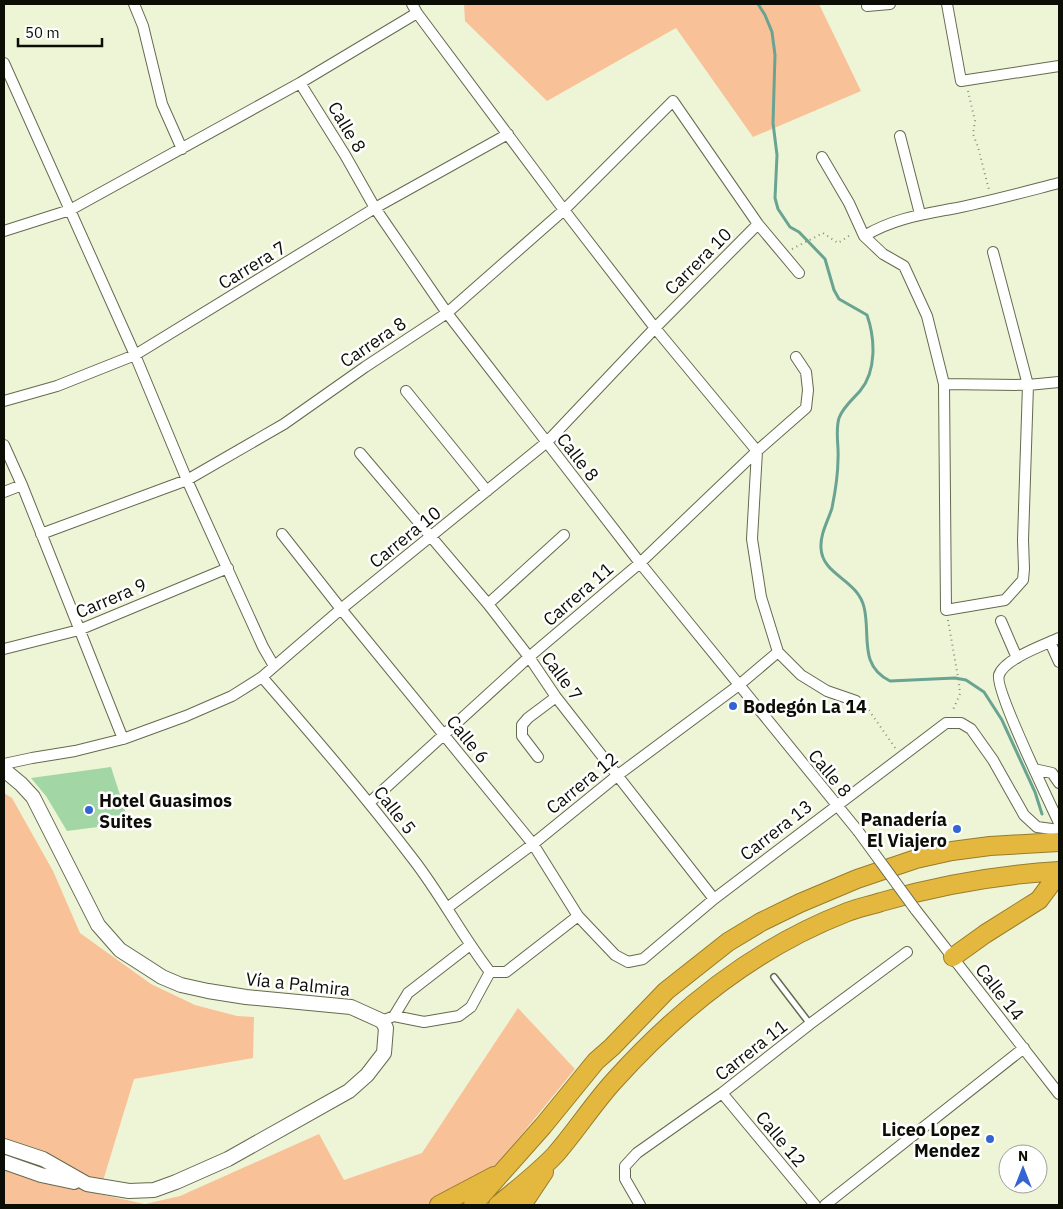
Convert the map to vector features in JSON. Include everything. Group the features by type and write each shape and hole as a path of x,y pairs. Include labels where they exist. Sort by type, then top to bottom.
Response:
{"highway":[{"path":"473,1205 543,1126 596,1060 612,1047 666,991 728,942 761,922 857,879 916,859 962,850 1059,842"},
{"path":"953,957 1039,900 1059,872"},
{"path":"522,1205 554,1156 614,1081 675,1020 726,979 779,945 845,913 923,889 969,880 1023,873 1059,872"},
{"path":"498,1205 554,1156"},
{"path":"439,1205 501,1172"}],"street":[{"path":"134,4 143,26 162,104 182,149"},
{"path":"867,6 890,4"},
{"path":"947,4 961,81 1059,66"},
{"path":"4,231 70,210 300,82 414,8 564,210 655,328 757,451 752,540 761,597 778,652 801,675 827,691 856,702"},
{"path":"4,63 135,355 187,480 263,647 274,666"},
{"name":"Calle 8","path":"300,82 375,208 447,313 640,562 796,757 858,831 915,909"},
{"name":"Carrera 8","path":"41,534 187,480 284,424 365,367 447,313 564,210 673,101 758,224"},
{"name":"Carrera 7","path":"4,401 57,386 135,355 375,208 508,134"},
{"path":"900,136 920,214"},
{"path":"822,157 863,232 883,254 904,266 927,316 944,384 946,610 1005,600 1023,580 1028,385 993,252"},
{"path":"863,232 920,214 952,209 1059,182"},
{"path":"758,224 799,273"},
{"name":"Carrera 10","path":"4,764 76,751 123,739 186,716 232,696 262,677 341,609 546,442 758,224"},
{"name":"Carrera 11","path":"369,803 443,734 640,562 757,451 806,408 808,390 806,372 796,357"},
{"path":"944,384 1028,385 1059,382"},
{"path":"406,391 488,491"},
{"path":"4,445 22,485 123,739"},
{"name":"Calle 7","path":"360,453 488,604 556,697 714,899"},
{"path":"4,492 22,485"},
{"name":"Calle 6","path":"282,534 533,844 578,916 616,955 628,962"},
{"path":"488,604 564,535"},
{"name":"Carrera 9","path":"4,649 79,630 228,568"},
{"path":"1001,621 1017,658"},
{"path":"1059,662 1054,640 1017,658 1002,670 998,676 998,682 1034,769 1059,822"},
{"name":"Carrera 12","path":"447,908 533,844 618,775 740,685 778,652"},
{"name":"Calle 5","path":"262,677 369,803 414,861 490,972"},
{"path":"538,757 522,736 522,725 528,718 556,697"},
{"path":"946,723 961,723 971,729 993,760 1024,815 1037,827 1059,830"},
{"name":"Carrera 13","path":"628,962 643,959 714,899 946,723"},
{"path":"1034,769 1052,773 1059,783"},
{"name":"Vía a Palmira","path":"4,770 33,797 98,925 120,950 162,977 208,991 246,997 351,1007 388,1018"},
{"name":"Calle 14","path":"915,909 1059,1094"},
{"path":"388,1018 424,1022 460,1016 471,1007 490,972 506,972 578,916"},
{"path":"4,1162 41,1175 129,1191 154,1190 228,1159 349,1091 367,1075 384,1052 388,1018 408,993 470,945"},
{"name":"Carrera 11","path":"640,1205 625,1179 626,1166 637,1153 722,1093 810,1024 907,952"},
{"path":"825,1205 1024,1048"},
{"name":"Calle 12","path":"722,1093 816,1205"},
{"path":"4,1146 43,1159 87,1184"}],"lane":[{"path":"774,977 810,1024"}],"path":[{"path":"961,81 969,94 975,121 973,134 991,200"},
{"path":"800,245 823,233 838,243 863,232"},
{"path":"946,610 960,694 957,704 946,723"},
{"path":"856,702 868,709 902,757"}],"shaded area":[{"path":"464,4 819,4 861,91 753,137 676,28 547,101 465,21"},
{"path":"4,793 12,798 53,871 80,933 151,984 195,1005 237,1016 254,1017 253,1058 134,1079 99,1194 145,1204 180,1196 319,1134 344,1180 422,1153 518,1008 575,1069 509,1150 458,1205 4,1205"}],"building":[{"name":"Hotel Guasimos Suites","path":"111,767 129,823 67,831 46,796 31,778"}],"waterway":[{"path":"758,4 772,32 775,55 773,123 777,155 775,198 778,209 790,227 799,232 825,259 834,290 839,299 867,315 872,334 872,364 866,383 848,403 839,418 837,478 832,508 822,538 821,548 823,557 827,565 848,583 860,598 866,618 870,658 873,667 880,674 890,681 955,678 966,680 984,692 1002,720 1035,792 1042,814"}],"place":[{"name":"Bodegón La 14","path":"733,706"},
{"name":"Hotel Guasimos Suites","path":"89,810"},
{"name":"Panadería El Viajero","path":"957,829"},
{"name":"Liceo Lopez Mendez","path":"990,1139"}]}
